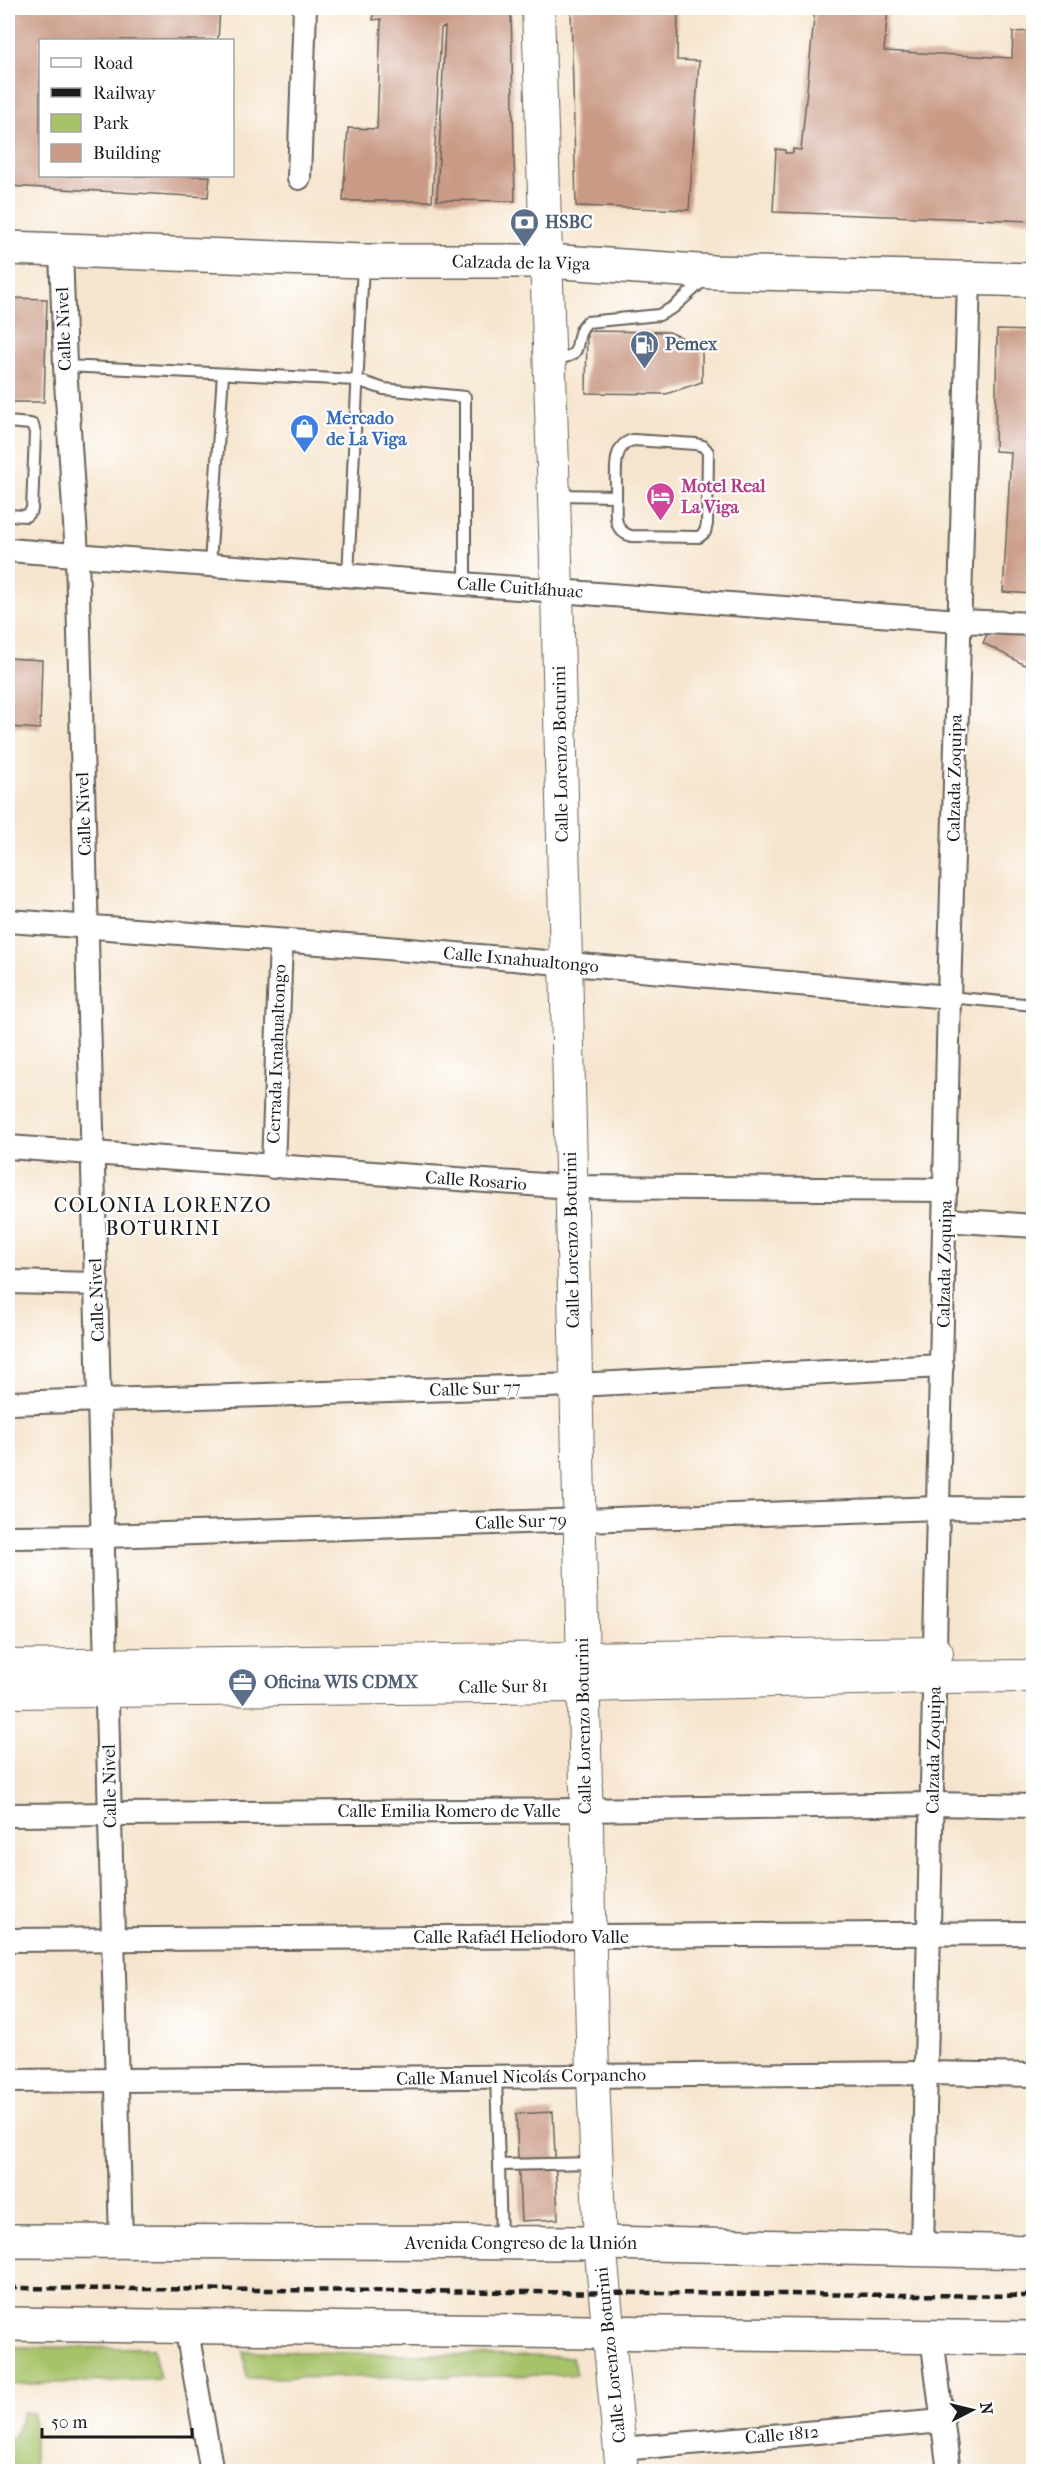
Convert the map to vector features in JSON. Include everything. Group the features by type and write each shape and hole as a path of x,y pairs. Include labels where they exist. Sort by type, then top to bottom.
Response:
{"main road":[{"name":"Calle Lorenzo Boturini","path":"538,8 567,963 593,2076 600,2242 622,2461"},
{"name":"Calzada de la Viga","path":"8,248 363,261 547,261 713,272 1034,280"},
{"name":"Calle Sur 81","path":"8,1692 107,1678 936,1665 1034,1677"},
{"name":"Calle Sur 81","path":"8,1666 107,1678"},
{"name":"Avenida Congreso de la Unión","path":"8,2241 600,2242 1034,2252"},
{"path":"8,2324 1034,2338"}],"street":[{"path":"299,178 305,8"},
{"name":"Calle Nivel","path":"62,250 65,366 77,555 121,2242"},
{"name":"Calzada Zoquipa","path":"922,2250 946,1220 949,997 969,279"},
{"name":"Calle Cuitláhuac","path":"8,550 959,621 1034,624"},
{"name":"Calle Ixnahualtongo","path":"8,921 567,963 949,997"},
{"name":"Cerrada Ixnahualtongo","path":"273,1167 281,941"},
{"name":"Calle Rosario","path":"8,1147 571,1187 946,1191"},
{"path":"946,1220 1034,1226"},
{"path":"8,1282 97,1284"},
{"name":"Calle Sur 77","path":"8,1403 576,1385 942,1366"},
{"name":"Calle Sur 79","path":"8,1537 104,1536 939,1508 1034,1509"},
{"name":"Calle Emilia Romero de Valle","path":"8,1815 585,1810 933,1804 1034,1806"},
{"name":"Calle Rafaél Heliodoro Valle","path":"8,1940 589,1938 930,1932 1034,1933"},
{"name":"Calle Manuel Nicolás Corpancho","path":"8,2081 926,2073 1034,2075"},
{"path":"186,2326 212,2472"},
{"path":"932,2337 949,2472"},
{"name":"Calle 1812","path":"622,2461 942,2421"}],"lane":[{"path":"348,576 363,261"},
{"path":"550,358 572,356 577,351 581,328 586,322 659,315 674,307 713,272"},
{"path":"65,366 357,380 384,389 465,397 465,584"},
{"path":"210,564 223,374"},
{"path":"8,422 33,425 35,433 30,514 8,515"},
{"path":"625,442 696,444 703,446 708,452 707,524 705,532 699,537 624,534 618,529 616,496 617,455 625,442"},
{"path":"554,495 616,496"},
{"name":"Calle Ixnahualtongo","path":"949,997 1034,1005"},
{"path":"496,2077 501,2242"},
{"path":"499,2165 597,2163"}],"green space":[{"path":"8,2347 153,2348 160,2379 8,2385"},
{"path":"243,2351 572,2357 576,2375 247,2378"},
{"path":"23,2412 34,2413 34,2471 8,2471 8,2438 15,2437"}],"building":[{"path":"8,8 220,8 218,39 39,39 39,177 210,177 208,197 8,186"},
{"path":"374,8 511,8 515,201 437,200 445,27 441,28 432,201 343,201 348,128 377,129 381,19 373,20"},
{"path":"571,8 678,8 677,60 699,61 689,210 576,206"},
{"path":"815,8 888,8 884,51 1012,58 1013,32 1034,31 1034,221 773,212 776,149 785,150 785,153 793,153 793,149 801,150"},
{"path":"8,298 47,299 44,402 8,402"},
{"path":"997,330 1034,331 1034,594 1003,592 1011,452 995,451"},
{"name":"Pemex","path":"587,331 669,332 702,346 702,382 666,394 586,393"},
{"path":"988,632 1034,636 1034,670 983,643"},
{"path":"8,658 42,660 40,729 8,727"},
{"path":"553,2112 558,2219 521,2221 516,2114"}],"railway":[{"path":"8,2288 1034,2296"}],"place":[{"name":"HSBC","path":"524,248"},
{"name":"Pemex","path":"644,370"},
{"name":"Mercado de La Viga","path":"305,454"},
{"name":"Motel Real La Viga","path":"660,522"},
{"name":"Oficina WIS CDMX","path":"243,1708"}],"district":[{"name":"COLONIA LORENZO BOTURINI","path":"163,1216"}]}
